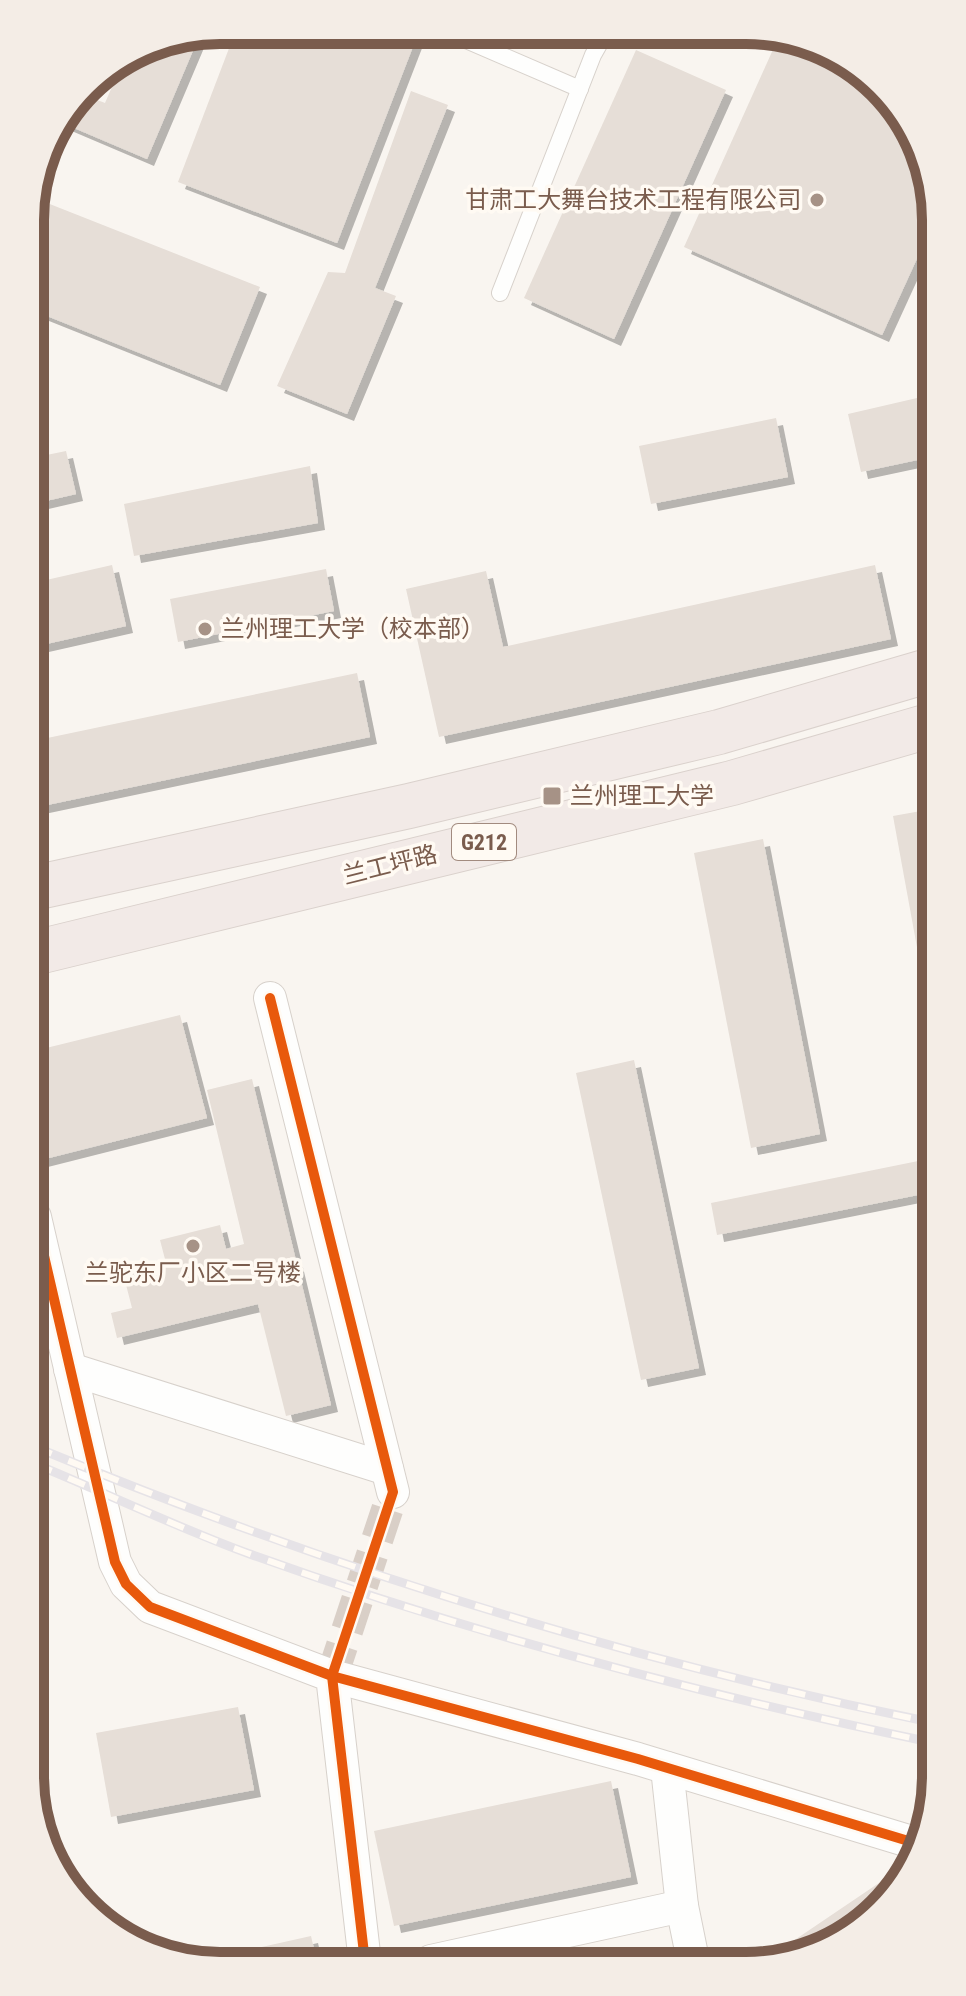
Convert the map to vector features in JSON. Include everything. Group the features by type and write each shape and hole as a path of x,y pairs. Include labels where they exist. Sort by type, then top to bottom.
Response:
{"highway":[{"name":"G212","path":"44,886 409,806 719,732 922,673"},
{"name":"兰工坪路","path":"44,951 732,783 922,728"}],"street":[{"path":"70,1369 390,1481 270,998"},
{"path":"44,1256 115,1562 126,1584 150,1607 332,1676 667,1768 910,1841"},
{"path":"332,1676 364,1952"},
{"path":"667,1768 682,1906 691,1952"},
{"path":"472,1952 682,1906"}],"lane":[{"path":"475,44 580,89"},
{"path":"500,293 601,44"}],"building":[{"path":"231,44 414,44 337,243 178,182"},
{"path":"195,46 147,159 71,127 93,98 105,103 116,78 122,74 152,57"},
{"name":"甘肃工大舞台技术工程有限公司","path":"775,46 824,62 862,88 892,122 913,163 919,185 922,248 882,335 684,247"},
{"name":"甘肃工大舞台技术工程有限公司","path":"636,50 726,90 614,339 524,298"},
{"path":"411,91 448,105 375,288 396,296 347,414 277,386 328,272 345,273"},
{"path":"45,202 260,287 220,385 44,315"},
{"path":"922,397 922,459 861,472 848,414"},
{"path":"776,418 788,477 651,504 639,446"},
{"path":"66,451 76,494 44,501 44,456"},
{"path":"310,466 318,523 134,556 124,504"},
{"path":"112,565 126,626 44,645 44,580"},
{"path":"875,565 891,639 439,737 406,589 486,571 503,647"},
{"path":"326,569 334,611 178,642 170,599"},
{"path":"357,673 370,737 44,806 44,739"},
{"path":"922,811 922,975 893,816"},
{"path":"763,839 820,1134 751,1148 694,853"},
{"path":"180,1015 207,1118 44,1159 44,1049"},
{"path":"634,1060 699,1368 641,1380 576,1073"},
{"name":"兰驼东厂小区二号楼","path":"252,1079 331,1405 286,1416 258,1304 117,1338 111,1313 132,1308 123,1273 166,1263 160,1240 220,1225 226,1249 244,1244 207,1090"},
{"path":"922,1160 922,1194 717,1235 711,1203"},
{"path":"238,1707 254,1790 111,1817 96,1733"},
{"path":"611,1781 631,1877 394,1926 374,1831"},
{"path":"891,1875 871,1901 844,1922 803,1943 784,1947"},
{"path":"311,1936 315,1952 239,1952"}],"tunnel":[{"path":"332,1676 393,1492"}],"railway":[{"path":"44,1451 255,1532 479,1607 706,1671 922,1720"},
{"path":"44,1468 220,1543 416,1610 674,1683 922,1740"}],"cycle path":[{"path":"270,998 393,1492 332,1676 638,1759 910,1841"},
{"path":"44,1256 115,1562 126,1584 150,1607 332,1676 364,1952"}],"place":[{"name":"甘肃工大舞台技术工程有限公司","path":"817,200"},
{"name":"兰州理工大学（校本部）","path":"205,629"},
{"name":"兰州理工大学","path":"552,796"},
{"name":"兰驼东厂小区二号楼","path":"193,1246"}]}
